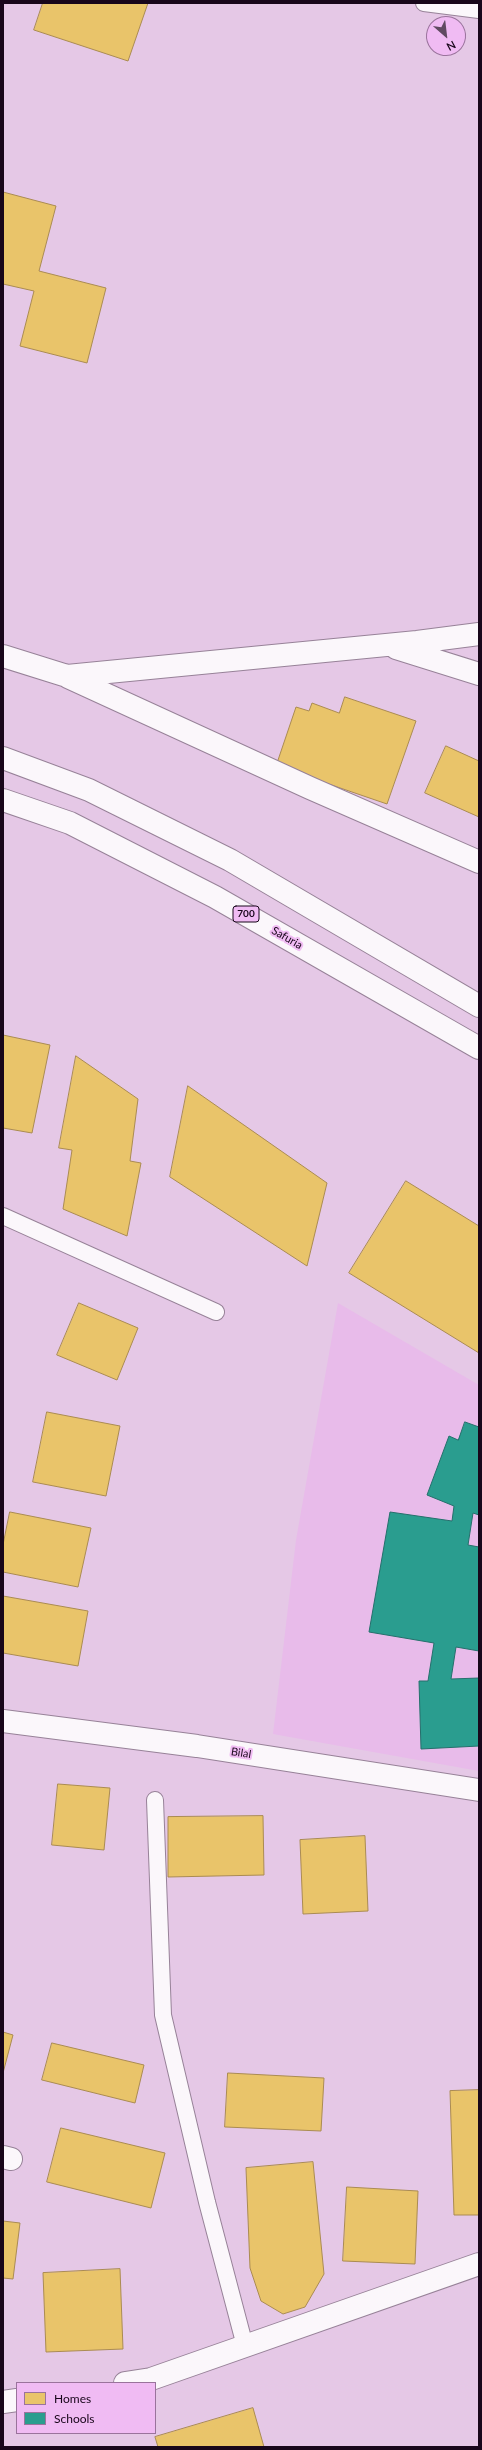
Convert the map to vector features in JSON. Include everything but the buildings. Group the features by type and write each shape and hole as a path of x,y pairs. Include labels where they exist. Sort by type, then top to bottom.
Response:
{"street":[{"path":"67,676 386,645 479,634"},
{"path":"386,645 479,674"},
{"path":"3,656 67,676 310,788 479,862"},
{"path":"3,758 89,790 230,860 479,1006"},
{"name":"Safuria","path":"3,800 70,823 215,897 479,1048"},
{"name":"Bilal","path":"3,1721 197,1746 479,1790"},
{"path":"132,2382 151,2379 479,2264"},
{"path":"3,2402 16,2400"}],"lane":[{"path":"424,3 479,10"},
{"path":"3,1216 216,1312"},
{"path":"155,1800 163,2015 207,2202 245,2346"}],"shaded area":[{"path":"338,1303 479,1385 479,1771 273,1734 296,1540"}]}
